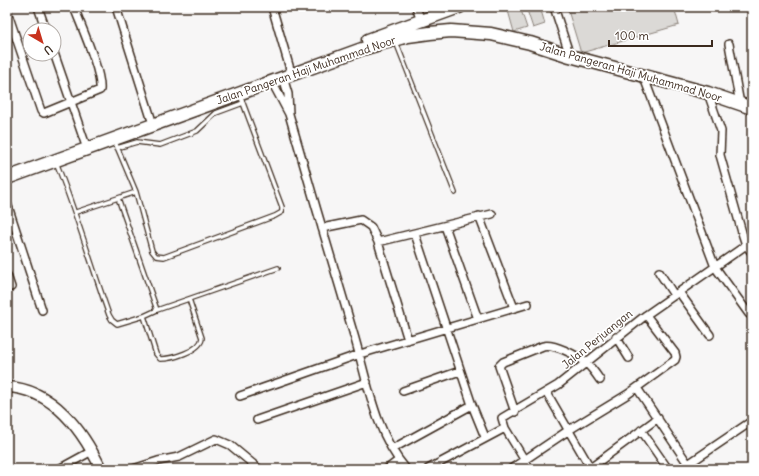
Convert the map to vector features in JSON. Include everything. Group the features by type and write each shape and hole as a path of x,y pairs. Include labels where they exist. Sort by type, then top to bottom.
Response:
{"main road":[{"name":"Jalan Pangeran Haji Muhammad Noor","path":"7,170 55,161 116,143 404,26 459,7"},
{"name":"Jalan Pangeran Haji Muhammad Noor","path":"7,178 25,167 151,118 236,94 272,82 287,73 395,39 430,32 473,32 511,38 570,56 708,93 752,108"},
{"path":"7,387 28,390 42,397 59,409 72,422 92,452 101,469"}],"street":[{"path":"38,7 43,22"},
{"path":"7,11 41,111 44,113 100,90 101,85 74,7"},
{"path":"116,7 151,118"},
{"path":"272,7 287,73 289,114"},
{"path":"416,7 421,21"},
{"path":"554,7 570,56"},
{"path":"729,44 740,104"},
{"path":"57,62 85,143"},
{"path":"643,75 716,267 749,314"},
{"path":"272,82 289,114 367,382 382,428 398,460 406,469"},
{"path":"708,93 721,131 720,155 752,253"},
{"path":"7,204 42,310"},
{"path":"378,242 492,214"},
{"path":"479,216 514,308"},
{"path":"322,228 361,220 371,227 378,242 408,340"},
{"path":"445,226 478,319"},
{"path":"415,234 460,371 485,437"},
{"name":"Jalan Perjuangan","path":"505,428 502,418 547,393 616,337 676,293 749,243"},
{"path":"659,272 710,335"},
{"path":"7,274 11,287"},
{"path":"240,396 360,354 528,304"},
{"path":"511,469 569,430 638,388 675,360 675,353 646,315"},
{"path":"616,337 629,358"},
{"path":"515,412 499,368 503,362 548,344 586,362 600,380"},
{"path":"403,391 460,371"},
{"path":"257,420 367,382"},
{"path":"638,388 688,464"},
{"path":"547,393 590,469 658,418"},
{"path":"392,449 472,405"},
{"path":"681,469 752,421"},
{"path":"429,469 485,437 505,428 530,469"},
{"path":"641,430 668,469"},
{"path":"133,469 158,461 179,457 216,439 230,445 259,469"},
{"path":"59,469 92,452"},
{"path":"387,469 398,460"}],"lane":[{"path":"395,39 455,193"},
{"path":"236,94 282,207 280,214 159,257 152,251 136,192 116,143 141,142 160,145 197,131 236,94"},
{"path":"55,161 76,212 87,253 112,320 117,324 144,316 157,310 278,268"},
{"path":"76,212 136,192"},
{"path":"118,198 157,310"},
{"path":"144,316 156,354 160,359 196,349 202,342 202,338 189,299"}],"shaded area":[{"path":"507,7 520,7 527,28 514,32"},
{"path":"526,7 540,7 545,24 533,28"},
{"path":"567,7 674,7 679,25 581,53"}]}
